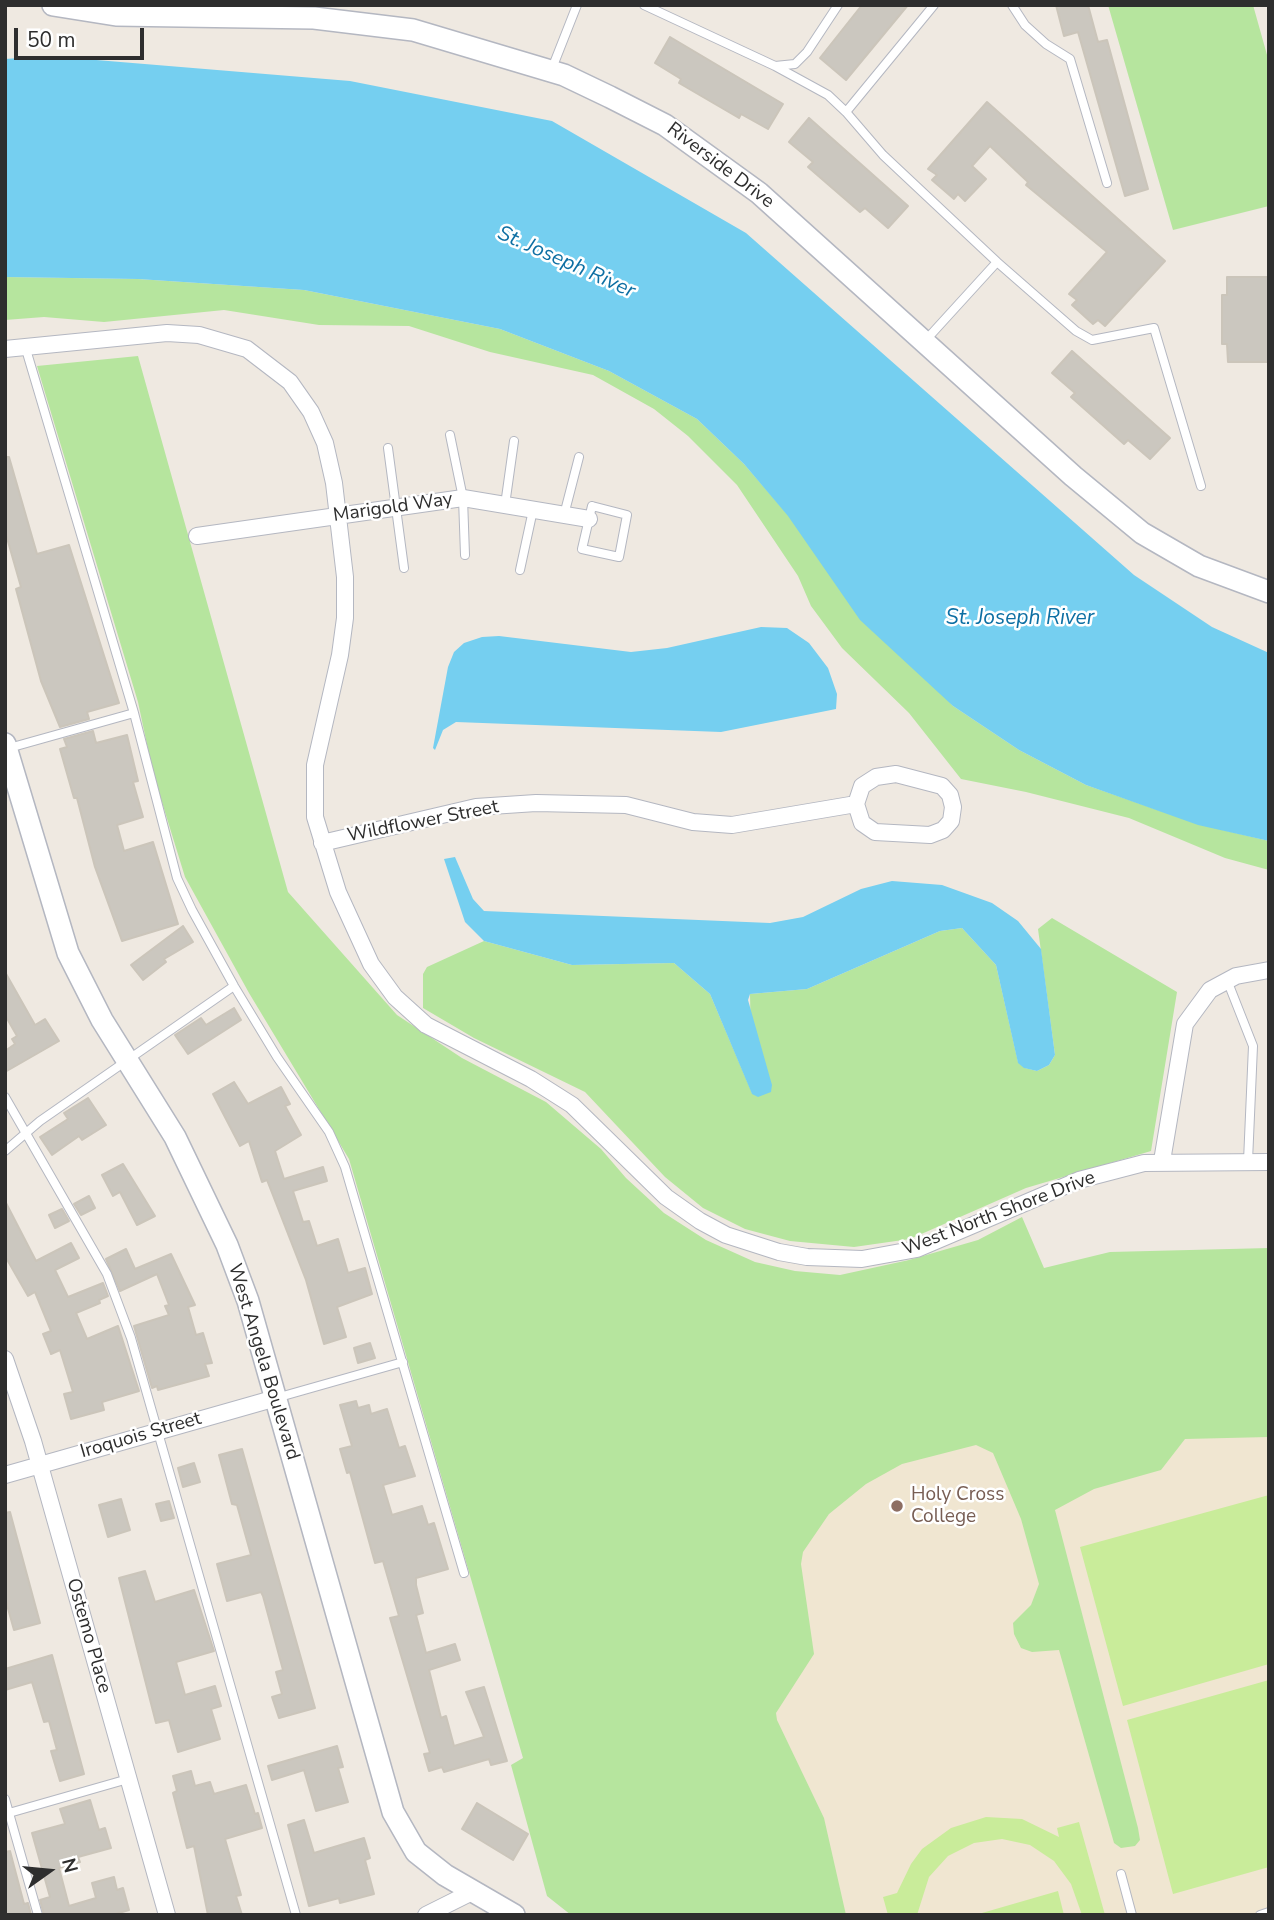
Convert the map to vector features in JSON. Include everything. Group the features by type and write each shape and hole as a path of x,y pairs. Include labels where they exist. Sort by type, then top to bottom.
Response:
{"street":[{"name":"Riverside Drive","path":"53,5 116,15 187,11 385,25 457,41 551,71 665,125 769,201 1073,476 1142,533 1199,566 1269,592"},
{"name":"West North Shore Drive","path":"5,349 167,333 199,335 247,349 290,382 311,412 325,443 339,515 345,618 332,696 315,765 313,797 322,843 338,892 372,964 384,984 410,1012 446,1038 551,1090 572,1105 683,1210 745,1242 807,1257 862,1259 917,1249 1079,1180 1162,1161 1269,1162"},
{"name":"Marigold Way","path":"197,536 463,498 589,519"},
{"name":"West Angela Boulevard","path":"6,747 68,953 84,988 175,1137 227,1245 248,1300 393,1812 416,1852 445,1875 514,1915"},
{"path":"896,774 942,786 950,796 953,807 951,821 943,830 930,835 875,832 862,823 856,804 862,786 876,777 896,774"},
{"name":"Wildflower Street","path":"322,843 476,807 536,803 626,805 693,822 732,825 856,804"},
{"path":"1162,1161 1185,1024 1210,990 1252,971 1269,970"},
{"name":"Ostemo Place","path":"5,1359 39,1465 167,1915"},
{"name":"Iroquois Street","path":"5,1475 276,1398"},
{"path":"426,1915 474,1892"}],"lane":[{"path":"551,71 577,5"},
{"path":"644,5 775,66 828,95 883,155 1076,331 1092,340 1154,328 1201,486"},
{"path":"775,66 795,64 807,52 838,5"},
{"path":"846,112 934,5"},
{"path":"1012,5 1032,31 1070,59 1107,183"},
{"path":"925,341 998,262"},
{"path":"25,346 134,713 177,878 234,986 276,1057 328,1132 345,1167 464,1573"},
{"path":"450,435 463,498 465,555"},
{"path":"505,505 514,441"},
{"path":"388,448 404,568"},
{"path":"564,515 579,457"},
{"path":"592,506 626,515 619,557 582,549 589,519 592,506"},
{"path":"520,570 533,510"},
{"path":"6,747 134,713"},
{"path":"1227,981 1253,1046 1248,1161"},
{"path":"5,1151 28,1135 40,1121 234,986"},
{"path":"5,1097 107,1274 131,1338 296,1915"},
{"path":"276,1398 403,1363"},
{"path":"9,1813 128,1779"},
{"path":"5,1799 38,1915"},
{"path":"1121,1874 1132,1915"},
{"path":"1261,1915 1269,1912"}],"shaded area":[{"name":"Holy Cross College","path":"637,1296 1269,1316 1269,1915 634,1915 573,1685"}],"green space":[{"path":"1108,5 1253,5 1269,62 1269,206 1173,230"},
{"path":"5,277 138,279 304,290 500,329 609,371 697,419 744,464 953,706 1019,750 1086,785 1198,824 1269,841 1269,870 1225,858 1129,818 961,779 909,713 842,648 811,606 798,576 737,485 688,436 654,409 593,375 490,352 409,326 319,325 224,310 104,322 44,317 5,320"},
{"path":"138,356 288,892 397,1015 462,1058 546,1102 601,1149 626,1178 664,1213 706,1240 755,1262 795,1271 840,1275 909,1260 978,1240 1022,1217 1044,1268 1110,1252 1269,1248 1269,1437 1185,1439 1161,1470 1094,1489 1055,1510 1138,1828 1140,1840 1135,1846 1121,1848 1114,1843 1059,1650 1032,1652 1021,1648 1014,1634 1013,1623 1031,1605 1039,1584 1021,1519 993,1453 976,1445 902,1464 866,1484 829,1514 803,1552 801,1564 814,1654 776,1713 824,1818 846,1915 571,1915 547,1896 511,1765 523,1758 349,1159 249,993 185,877 153,773 138,702 37,366"},
{"path":"1052,918 1177,992 1151,1151 1026,1188 910,1239 854,1247 790,1241 745,1229 703,1208 665,1177 585,1092 474,1038 423,1008 423,974 427,967 484,941 572,965 674,963 710,994 752,1093 750,994 807,989 940,931 962,928 996,965 1018,1062 1025,1068 1037,1071 1049,1065 1055,1055 1038,929"},
{"path":"1269,1495 1269,1664 1123,1706 1080,1547"},
{"path":"1269,1680 1269,1867 1173,1894 1127,1720"},
{"path":"986,1817 1022,1819 1059,1837 1057,1828 1079,1822 1105,1915 1082,1915 1071,1884 1054,1861 1030,1845 1002,1839 974,1843 948,1856 929,1877 917,1915 888,1915 883,1897 897,1893 911,1864 922,1849 951,1828"},
{"path":"1058,1891 1064,1915 975,1915"}],"water":[{"name":"St. Joseph River","path":"48,56 350,81 552,121 746,233 1134,575 1212,627 1269,653 1269,841 1198,825 1086,785 1019,750 953,706 860,620 788,516 744,464 697,419 609,371 500,329 304,290 138,279 5,277 5,59"},
{"path":"761,627 787,628 809,643 828,668 837,694 836,709 721,732 456,722 443,730 435,750 433,748 448,667 454,652 464,643 482,637 499,636 631,652 667,648"},
{"path":"455,857 473,899 484,911 770,923 803,917 861,889 892,881 942,885 992,903 1018,921 1041,949 1055,1055 1049,1065 1037,1071 1024,1068 1018,1063 996,965 962,928 940,931 807,989 750,994 748,1000 772,1085 771,1092 758,1097 752,1094 710,994 674,963 572,965 484,941 465,922 444,859"}],"building":[{"path":"862,5 908,5 846,80 820,58"},
{"path":"1056,5 1088,5 1098,42 1107,40 1148,189 1125,196 1078,32 1064,36"},
{"path":"670,37 783,104 768,129 741,114 739,118 679,83 681,79 655,63"},
{"path":"987,102 1165,261 1105,326 1098,320 1093,324 1072,305 1077,300 1069,294 1107,252 1026,185 1028,182 990,146 972,166 986,179 965,201 958,194 954,199 932,180 937,175 928,169"},
{"path":"809,118 908,206 888,228 865,208 860,212 808,167 813,162 789,142"},
{"path":"1227,277 1269,277 1269,362 1228,362 1227,344 1222,344 1222,295 1227,295"},
{"path":"1072,351 1170,438 1150,459 1128,440 1124,444 1071,397 1075,393 1052,373"},
{"path":"5,457 9,457 37,554 69,545 119,703 87,712 89,719 60,727 41,681 16,589 21,587 5,531"},
{"path":"93,731 96,743 127,735 138,781 133,782 143,817 117,825 124,851 153,842 178,924 122,941 95,867 77,798 74,798 60,749 67,747 64,739"},
{"path":"183,926 193,942 164,959 166,962 143,980 131,965"},
{"path":"5,972 35,1025 45,1019 59,1041 5,1072 5,1051 15,1044 12,1039 17,1036 5,1015"},
{"path":"234,1008 241,1020 188,1054 175,1035 201,1018 206,1025"},
{"path":"234,1082 248,1104 281,1087 290,1104 285,1106 301,1135 275,1151 284,1179 323,1167 327,1181 293,1191 303,1222 309,1221 317,1246 338,1239 348,1273 365,1268 372,1294 337,1307 346,1337 324,1344 306,1280 267,1180 262,1182 249,1141 240,1146 213,1094"},
{"path":"88,1098 106,1125 82,1140 79,1136 52,1155 40,1137 68,1119 64,1113"},
{"path":"123,1164 155,1216 137,1225 120,1192 113,1196 102,1175"},
{"path":"89,1196 95,1208 81,1215 74,1204"},
{"path":"5,1201 36,1261 71,1243 79,1258 55,1270 68,1297 103,1283 108,1296 99,1300 100,1303 76,1313 87,1339 118,1326 139,1391 102,1402 104,1410 71,1419 64,1394 73,1392 60,1350 51,1354 43,1334 51,1331 35,1292 28,1296 5,1256"},
{"path":"62,1209 69,1221 55,1228 49,1215"},
{"path":"126,1249 135,1269 171,1254 195,1305 188,1307 196,1335 203,1333 212,1363 205,1364 209,1376 158,1390 157,1386 152,1388 134,1326 169,1315 165,1306 169,1305 157,1274 120,1291 106,1259"},
{"path":"370,1343 375,1358 358,1363 354,1348"},
{"path":"356,1401 358,1408 369,1405 371,1414 387,1409 399,1448 405,1446 415,1476 383,1485 392,1515 422,1506 428,1525 434,1523 448,1569 416,1578 423,1613 416,1615 426,1653 455,1644 460,1660 429,1670 441,1718 446,1716 454,1746 484,1737 466,1692 484,1687 507,1761 491,1765 489,1759 444,1772 442,1767 429,1771 424,1754 430,1753 390,1618 399,1616 383,1561 375,1563 350,1472 347,1473 340,1449 352,1446 340,1405"},
{"path":"242,1449 315,1708 279,1718 272,1697 282,1694 276,1672 283,1670 263,1596 261,1592 227,1601 217,1564 251,1555 237,1505 232,1504 219,1455"},
{"path":"194,1463 200,1482 183,1487 178,1468"},
{"path":"121,1499 130,1530 108,1537 99,1505"},
{"path":"169,1501 174,1518 161,1521 156,1504"},
{"path":"10,1512 40,1623 14,1630 5,1598 5,1513"},
{"path":"145,1571 155,1602 194,1590 214,1651 176,1662 185,1695 215,1686 221,1706 211,1709 220,1739 178,1752 169,1720 156,1723 119,1578"},
{"path":"52,1655 84,1774 60,1781 51,1751 57,1750 49,1721 44,1722 32,1682 5,1690 5,1669"},
{"path":"337,1746 343,1767 338,1768 348,1802 316,1811 304,1770 272,1780 268,1766"},
{"path":"191,1771 195,1786 210,1782 214,1794 246,1785 255,1814 258,1813 262,1828 225,1839 241,1895 236,1896 242,1915 208,1915 194,1846 187,1848 173,1793 177,1791 173,1776"},
{"path":"90,1800 99,1830 105,1828 111,1848 78,1857 80,1862 59,1868 69,1906 96,1898 92,1883 114,1877 117,1890 123,1888 129,1910 112,1915 44,1915 40,1900 50,1897 32,1833 65,1824 60,1809"},
{"path":"477,1803 528,1834 513,1860 462,1829"},
{"path":"304,1820 314,1853 364,1838 370,1858 365,1860 374,1894 340,1903 339,1898 309,1906 288,1825"},
{"path":"10,1851 24,1904 28,1903 31,1915 5,1915 5,1852"}],"place":[{"name":"Holy Cross College","path":"897,1506"}]}
